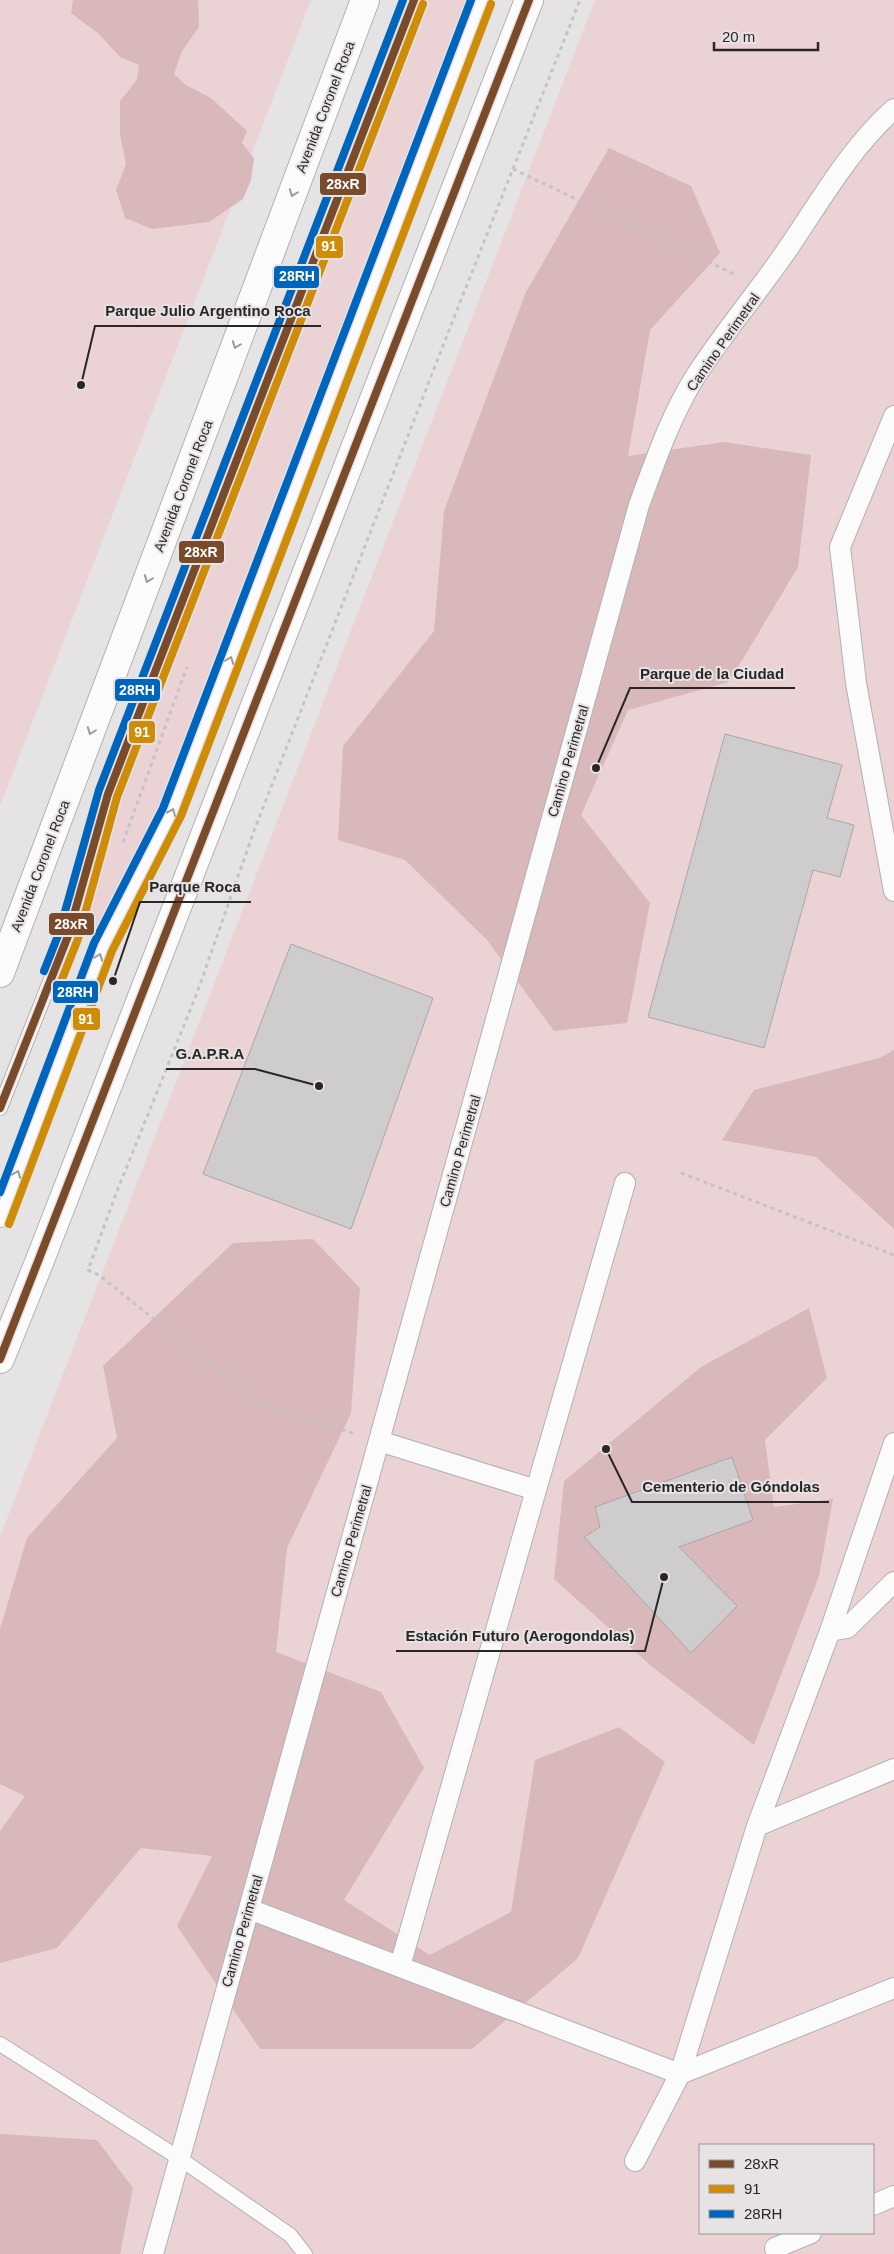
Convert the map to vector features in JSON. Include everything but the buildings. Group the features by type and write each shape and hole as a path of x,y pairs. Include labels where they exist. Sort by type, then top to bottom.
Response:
{"main road":[{"name":"Avenida Coronel Roca","path":"0,973 365,0"},
{"path":"0,1359 529,0"}],"street":[{"name":"Camino Perimetral","path":"154,2254 179,2158 639,506 664,437 695,378 761,287 846,163 882,120 894,109"},
{"path":"894,416 840,547 856,683 894,891"},
{"path":"400,1966 625,1182"},
{"path":"379,1442 536,1490"},
{"path":"635,2161 680,2074 757,1826 830,1631 894,1443"},
{"path":"830,1631 846,1628 894,1582"},
{"path":"757,1826 894,1769"},
{"path":"249,1909 680,2074 894,1988"},
{"path":"874,2206 894,2196"},
{"path":"777,2254 775,2248 808,2234"}],"lane":[{"path":"0,1108 68,936 108,794 414,0"},
{"path":"0,1220 103,947 172,812 482,0"},
{"path":"0,2044 179,2158 290,2235 305,2254"}],"path":[{"path":"379,1442 259,1403 99,1275 88,1270 121,1182 197,993 254,831 580,0"},
{"path":"513,169 761,287"},
{"path":"681,1173 894,1255"}],"shaded area":[{"path":"0,0 311,0 0,806"},
{"path":"73,0 198,0 199,27 182,51 174,74 186,85 211,98 247,131 242,143 254,158 251,180 243,199 209,222 152,229 125,218 116,190 126,164 120,134 120,101 137,80 139,65 120,57 99,34 71,13"},
{"path":"426,0 474,0 162,813 98,940 81,933 116,799 299,332"},
{"path":"595,0 894,0 894,2254 0,2254 0,1537"},
{"path":"609,148 691,186 720,253 650,330 628,456 724,442 811,455 798,567 729,682 628,710 581,815 650,903 627,1023 554,1031 487,940 405,860 338,840 343,746 434,631 444,511 526,292"},
{"path":"894,1050 894,1229 816,1157 722,1140 754,1090 879,1058"},
{"path":"313,1239 360,1288 351,1413 287,1548 276,1652 381,1692 424,1768 344,1900 430,1955 511,1912 535,1760 619,1727 665,1762 578,1958 472,2049 260,2049 177,1926 212,1856 141,1848 57,1948 0,1963 0,1831 25,1796 0,1784 0,1629 27,1538 117,1438 103,1366 233,1243"},
{"path":"809,1308 827,1378 765,1440 774,1507 833,1499 819,1576 754,1745 650,1665 554,1579 564,1481 701,1367"},
{"path":"0,2134 97,2140 133,2188 120,2254 0,2254"}],"transit line":[{"name":"28RH","path":"44,971 59,933 99,790 403,0"},
{"name":"28xR","path":"0,1108 68,936 108,794 414,0"},
{"name":"28RH","path":"0,1192 94,943 163,808 471,0"},
{"name":"28xR","path":"0,1359 529,0"},
{"name":"91","path":"62,979 78,939 117,797 423,4"},
{"name":"91","path":"9,1224 112,951 181,816 491,4"}],"place":[{"name":"Parque Julio Argentino Roca","path":"81,385"},
{"name":"Parque de la Ciudad","path":"596,768"},
{"name":"Parque Roca","path":"113,981"},
{"name":"G.A.P.R.A","path":"319,1086"},
{"name":"Cementerio de Góndolas","path":"606,1449"},
{"name":"Estación Futuro (Aerogondolas)","path":"664,1577"}]}
